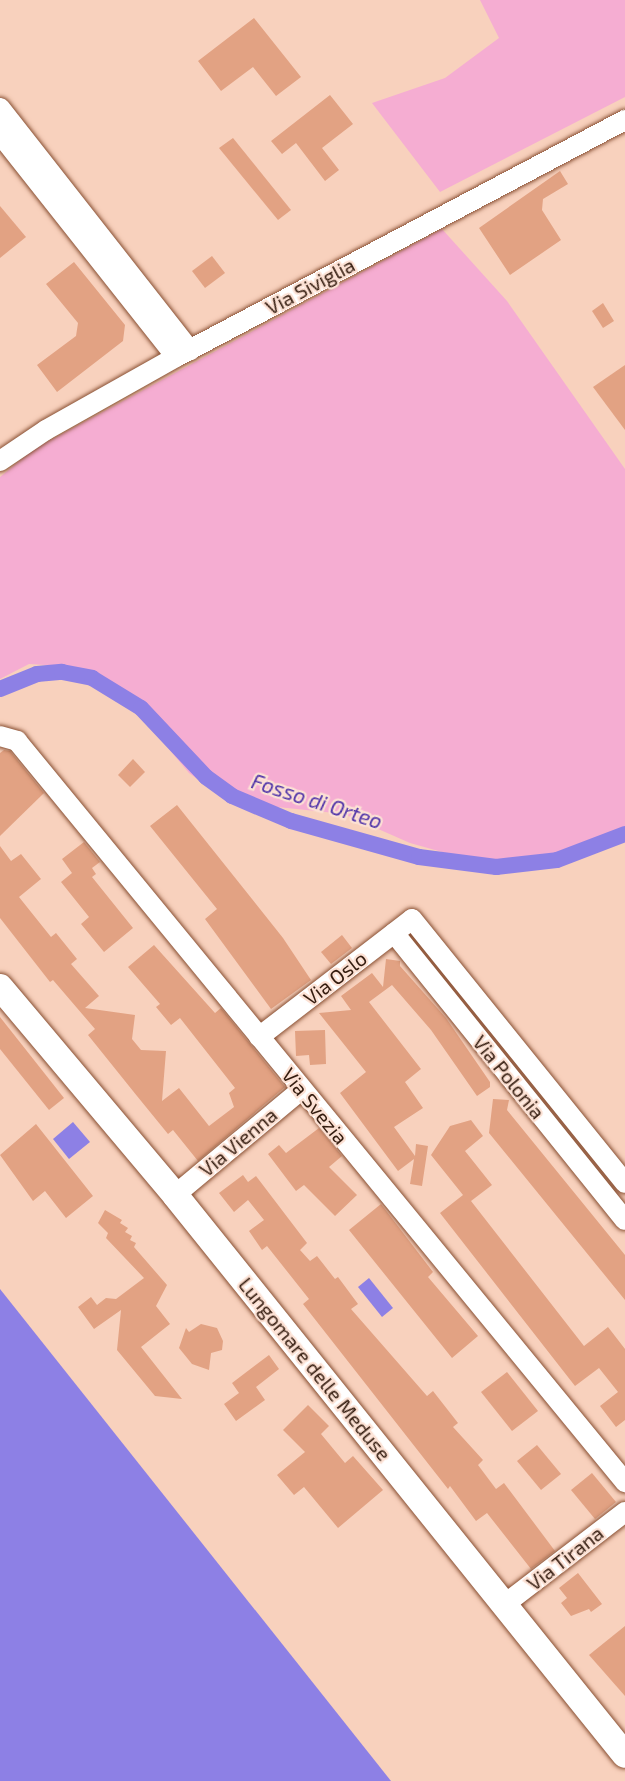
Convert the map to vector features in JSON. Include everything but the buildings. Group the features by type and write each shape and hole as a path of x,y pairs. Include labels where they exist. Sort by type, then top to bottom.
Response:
{"main road":[{"name":"Lungomare delle Meduse","path":"0,987 175,1194 625,1755"}],"street":[{"path":"0,108 183,354"},
{"name":"Via Siviglia","path":"1,459 46,430 183,354 625,120"},
{"path":"0,134 183,354"},
{"name":"Via Svezia","path":"1,735 17,741 625,1482"},
{"name":"Via Oslo","path":"259,1037 412,919"},
{"name":"Via Polonia","path":"412,919 625,1183"},
{"name":"Via Polonia","path":"394,933 625,1220"},
{"name":"Via Vienna","path":"175,1194 302,1089"},
{"name":"Via Tirana","path":"505,1604 625,1512"}],"shaded area":[{"path":"480,0 625,0 625,97 440,192 372,103 445,78 499,38"},
{"path":"442,229 507,301 625,469 625,835 553,856 509,862 467,859 410,843 344,814 229,802 189,773 132,705 95,676 77,667 29,664 0,679 0,477 34,449"},
{"path":"73,1122 90,1142 69,1159 53,1139"},
{"path":"369,1278 393,1308 382,1317 358,1287"},
{"path":"0,1289 391,1781 0,1781"}],"waterway":[{"name":"Fosso di Orteo","path":"0,689 37,674 62,672 92,678 141,708 206,777 232,796 291,821 419,857 496,867 557,860 625,834"}]}
